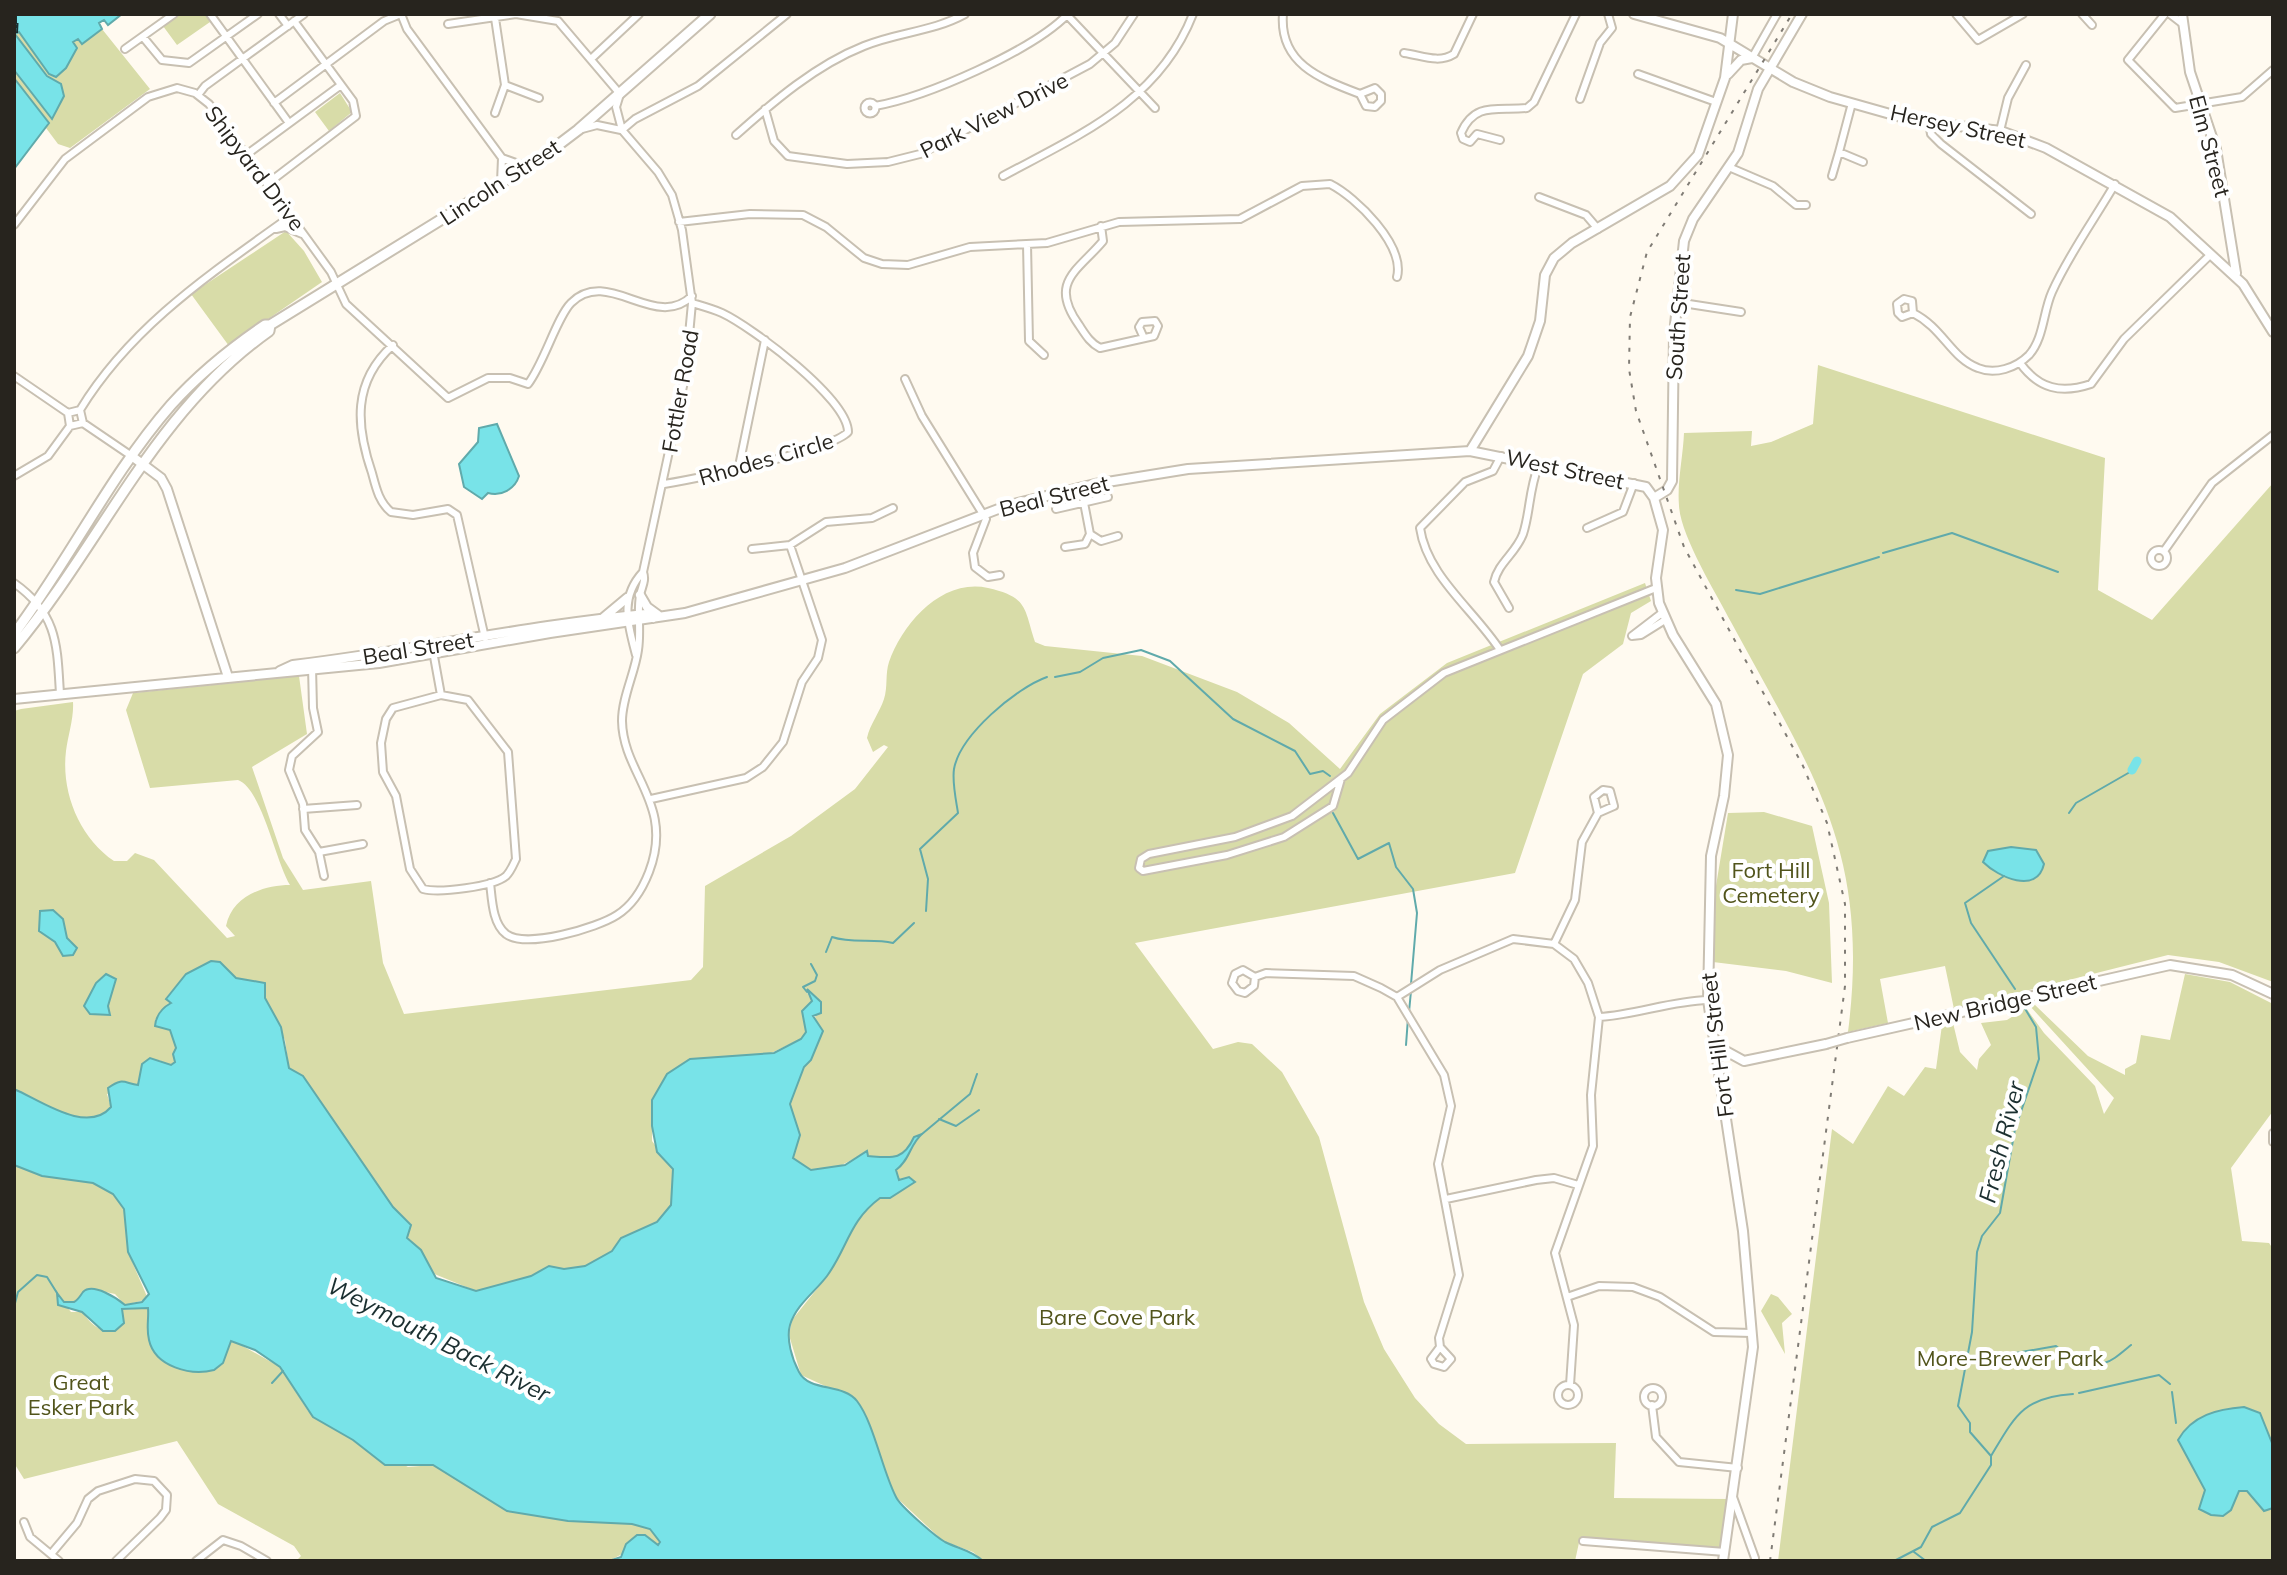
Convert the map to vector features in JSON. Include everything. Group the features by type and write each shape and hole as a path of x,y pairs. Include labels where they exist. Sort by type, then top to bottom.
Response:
{"main road":[{"name":"Lincoln Street","path":"14,648 137,460 194,397 269,331 270,325 527,167 578,130 710,14"},
{"name":"Lincoln Street","path":"14,634 39,608"}],"street":[{"path":"125,49 174,14"},
{"path":"210,14 289,123"},
{"path":"143,37 162,60 186,63 227,37 248,17 258,14"},
{"path":"267,184 354,120 355,105 297,18 279,14"},
{"path":"274,103 384,21 401,14 407,29 502,158 527,167"},
{"path":"448,24 516,14 558,17 620,94 616,107 622,130"},
{"path":"591,59 639,14"},
{"path":"622,130 635,119 698,86 787,14"},
{"path":"736,135 765,109 847,54 875,42 936,28 965,14"},
{"path":"875,106 917,96 954,80 1025,44 1068,14 1155,108"},
{"name":"Park View Drive","path":"765,109 774,141 788,156 847,164 900,160 958,135 1076,72 1103,54 1134,14"},
{"path":"1003,176 1088,132 1141,93 1169,60 1193,14"},
{"path":"1283,14 1286,42 1303,68 1319,78 1360,94"},
{"path":"1404,53 1440,60 1449,58 1454,54 1473,14"},
{"path":"1477,134 1470,142 1463,139 1461,133 1470,117 1489,107 1527,108 1534,102 1576,14"},
{"path":"1580,99 1600,43 1612,28 1608,14"},
{"name":"Hersey Street","path":"1634,14 1720,38 1810,90 1929,123 2000,131 2046,148 2170,217 2238,278 2263,311 2273,332"},
{"path":"1470,451 1528,356 1540,321 1548,266 1561,250 1657,195 1690,166 1725,78 1733,14"},
{"path":"1725,78 1738,62 1752,58 1777,14"},
{"name":"South Street","path":"1654,498 1667,490 1672,481 1676,302 1687,231 1731,168 1744,140 1758,89 1802,14"},
{"path":"1956,14 1978,40 2023,14"},
{"path":"2082,14 2092,25"},
{"path":"2183,19 2168,14 2128,60 2175,108 2242,97 2273,70"},
{"path":"198,95 205,86 297,18"},
{"path":"495,18 505,85 495,113"},
{"name":"Elm Street","path":"2183,19 2190,72 2218,158 2238,278"},
{"path":"2000,131 2008,98 2026,65"},
{"path":"1638,74 1716,102"},
{"path":"246,155 341,85"},
{"path":"505,85 539,98"},
{"name":"Shipyard Drive","path":"14,225 65,159 148,97 170,88 198,95 306,237 346,304 439,391 452,398 488,378 510,378 528,384 549,350 565,311 583,294 607,291 660,307 676,306 692,300"},
{"path":"1832,176 1852,103"},
{"path":"1470,117 1477,134"},
{"path":"1929,123 1931,134 1941,144 2031,214"},
{"path":"578,130 597,125 622,130"},
{"name":"Fottler Road","path":"622,130 664,179 679,222 692,300 690,349 664,484 643,572 627,598 627,620 637,658"},
{"path":"1477,134 1500,140"},
{"path":"1839,152 1863,162"},
{"path":"500,183 502,158"},
{"path":"1731,168 1768,184 1789,202 1806,205"},
{"path":"679,222 741,214 803,215 826,227 864,258 890,265 915,263 970,247 1047,243 1101,226 1152,219 1240,219 1314,183 1330,184 1340,189 1379,226 1400,265 1397,277"},
{"path":"1913,313 1938,328 1958,356 1974,366 1998,371 2020,363 2036,345 2053,289 2115,184"},
{"path":"1539,197 1586,215 1598,229"},
{"path":"68,413 80,410 111,364 156,316 291,216"},
{"path":"1101,226 1103,241 1078,264 1069,278 1066,294 1069,308 1092,343 1100,348 1143,336"},
{"path":"272,230 285,227 306,237"},
{"path":"1027,244 1029,341 1044,355"},
{"path":"2020,363 2038,382 2053,389 2069,390 2091,384 2124,339 2212,253"},
{"path":"2220,260 2232,256"},
{"name":"Rhodes Circle","path":"664,484 835,440 848,432 846,419 837,408 765,340 723,313 692,300"},
{"path":"1676,302 1741,312"},
{"path":"739,466 765,340"},
{"path":"393,345 375,365 365,385 358,419 363,446 380,498 391,512 413,515 448,509 457,515 486,642"},
{"path":"14,376 68,413 70,426"},
{"path":"905,379 922,416 986,522 972,560 981,574 1000,575"},
{"path":"80,410 83,423 161,478 228,677"},
{"path":"14,476 48,456 70,426 83,423"},
{"path":"1481,432 1481,452"},
{"path":"2164,551 2212,483 2273,435"},
{"name":"West Street","path":"1470,451 1538,467 1634,483 1648,489 1654,498"},
{"name":"Beal Street","path":"14,699 278,672 658,617 720,605 866,560 982,515 1081,487 1188,469 1470,451"},
{"path":"1500,650 1475,613 1451,595 1426,548 1420,528 1465,482 1493,471 1501,456"},
{"path":"1509,608 1494,582 1496,572 1523,534 1531,487 1538,467"},
{"path":"1587,528 1623,512 1634,483"},
{"path":"1081,487 1086,502 1085,523 1090,534 1101,541 1118,536"},
{"path":"1056,509 1108,497"},
{"name":"Fort Hill Street","path":"1654,498 1663,530 1656,588 1664,616 1716,704 1727,742 1728,768 1710,871 1708,1000 1743,1231 1752,1333 1752,1363 1733,1497 1755,1558"},
{"path":"752,549 790,545 826,522 872,518 893,508"},
{"path":"1065,547 1085,544 1090,534"},
{"path":"651,799 746,778 763,767 788,731 802,682 822,646 819,622 800,581 790,545"},
{"name":"Fottler Road","path":"490,883 497,921 511,937 537,939 607,921 637,896 651,866 655,831 651,799 623,728 623,711 637,658 640,595 645,579 643,572"},
{"path":"14,583 39,608 57,637 60,694"},
{"path":"1341,779 1333,806 1284,837 1211,859 1143,871 1139,868 1141,859 1149,854 1219,842 1276,824 1305,807 1341,779 1354,766 1380,724 1444,673 1656,588"},
{"path":"640,595 658,617"},
{"path":"600,619 627,598"},
{"path":"1664,616 1641,635 1632,636 1664,616"},
{"name":"Beal Street","path":"486,642 600,619 627,620"},
{"path":"433,651 441,695"},
{"path":"312,667 313,708 318,732 292,756 289,770 303,809 305,830 319,852 324,876"},
{"path":"441,695 468,700 508,752 516,859 505,877 490,883 434,891 417,883 410,869 396,796 383,772 383,728 389,713 405,704 441,695"},
{"path":"303,809 357,805"},
{"path":"1554,944 1575,900 1581,846 1598,813"},
{"path":"319,852 363,844"},
{"path":"1397,997 1434,973 1496,943 1520,938 1554,944 1574,959 1582,971 1599,1017 1591,1095 1593,1146 1555,1253 1575,1332 1570,1385"},
{"name":"New Bridge Street","path":"1716,1066 1735,1058 1767,1059 2170,965 2232,975 2273,994"},
{"path":"1255,977 1277,973 1354,976 1397,997 1449,1087 1450,1112 1438,1159 1459,1282 1442,1322 1440,1347"},
{"path":"1599,1017 1620,1016 1674,1002 1708,1000"},
{"path":"1713,1044 1735,1058"},
{"path":"2273,1133 2273,1142"},
{"path":"1446,1199 1554,1178 1578,1185"},
{"path":"1567,1297 1599,1286 1633,1287 1660,1297 1714,1332 1752,1333"},
{"path":"1652,1405 1656,1437 1679,1462 1738,1468"},
{"path":"51,1554 77,1523 93,1494 135,1479 154,1481 167,1495 166,1510 116,1561"},
{"path":"1583,1541 1724,1556 1733,1497"},
{"path":"24,1522 30,1537 59,1561"},
{"path":"196,1561 219,1541 241,1546 267,1561"}],"green space":[{"path":"180,14 205,14 210,22 177,45 163,26"},
{"path":"102,29 150,89 70,148 58,144 46,128 48,123 14,78 14,70 52,118 64,96 15,35 19,32 49,73 66,68 73,42 78,38 82,43"},
{"path":"340,93 352,112 329,131 315,112"},
{"path":"286,231 304,251 322,282 229,346 191,294"},
{"path":"1818,365 2105,458 2098,590 2152,620 2273,483 2273,982 2219,962 2168,955 1954,1009 1945,966 1880,979 1888,1023 1848,1032 1853,969 1851,913 1842,862 1828,815 1787,724 1700,565 1681,519 1679,506 1684,433 1752,431 1751,446 1771,442 1813,424"},
{"name":"Bare Cove Park","path":"1645,583 1651,601 1631,613 1623,644 1583,674 1515,873 1135,943 1213,1049 1238,1042 1252,1044 1282,1072 1319,1137 1364,1302 1384,1349 1415,1398 1439,1424 1466,1444 1616,1443 1614,1498 1729,1499 1721,1549 1580,1538 1575,1561 983,1561 973,1552 943,1541 896,1497 856,1400 801,1375 789,1335 792,1320 828,1275 856,1219 881,1197 890,1198 911,1185 899,1180 896,1170 915,1142 915,1137 901,1157 868,1156 867,1152 834,1169 805,1169 793,1158 800,1135 790,1104 811,1038 818,998 805,989 812,1001 806,1019 806,1036 769,1054 690,1059 667,1074 652,1100 652,1141 673,1169 671,1205 657,1222 621,1238 612,1251 585,1266 564,1269 549,1266 531,1276 476,1291 432,1273 421,1250 407,1238 411,1224 393,1207 303,1076 289,1068 285,1040 265,998 265,983 236,978 220,962 196,972 178,985 166,998 171,1003 155,1020 155,1026 170,1030 177,1048 175,1062 171,1066 159,1060 142,1064 138,1085 107,1094 111,1107 100,1115 76,1117 14,1089 14,711 73,702 66,751 66,782 82,826 114,861 127,861 135,853 154,860 227,938 235,936 226,926 229,916 242,900 260,890 290,885 261,811 247,786 238,780 150,788 126,710 133,693 299,676 307,734 252,767 283,858 303,890 371,881 383,963 404,1014 691,980 703,967 705,886 791,836 855,789 888,747 884,745 873,752 867,738 884,699 888,667 895,647 926,607 955,590 988,588 1011,595 1026,612 1035,642 1045,646 1142,656 1237,692 1289,723 1340,769 1380,714 1447,663"},
{"name":"Fort Hill Cemetery","path":"1764,812 1812,826 1829,903 1832,983 1786,971 1713,962 1713,904 1728,813"},
{"name":"More-Brewer Park","path":"2185,974 2230,982 2273,1004 2273,1111 2231,1168 2242,1241 2269,1243 2273,1249 2273,1561 1778,1561 1832,1129 1853,1144 1888,1086 1904,1096 1925,1067 1936,1069 1942,1025 1953,1023 1960,1052 1977,1070 1979,1059 1991,1045 1981,1023 2007,1020 2026,1008 2044,1033 2095,1086 2104,1114 2114,1098 2029,1005 2034,1004 2088,1056 2125,1075 2125,1069 2136,1063 2141,1035 2170,1040"},
{"name":"Great Esker Park","path":"14,1165 42,1176 93,1183 113,1194 124,1209 128,1252 148,1299 125,1305 115,1294 92,1289 74,1302 64,1302 58,1296 71,1312 82,1312 96,1326 115,1331 122,1310 149,1308 151,1348 169,1364 234,1341 280,1367 308,1411 318,1420 408,1467 433,1465 443,1468 508,1511 569,1521 632,1524 650,1529 660,1542 658,1545 650,1539 609,1561 296,1561 301,1556 294,1546 218,1504 177,1441 24,1479 14,1463"},
{"path":"1771,1294 1778,1297 1792,1314 1782,1323 1785,1354 1761,1311"}],"water":[{"path":"14,14 122,14 108,25 104,20 99,23 102,29 82,44 78,39 73,42 77,48 66,68 56,77 49,74 19,32 15,34 47,76 61,84 64,96 52,119 14,70"},
{"path":"14,78 49,123 14,169"},
{"path":"497,424 519,476 507,491 488,493 482,499 464,487 459,464 478,442 479,428"},
{"path":"2011,847 2036,850 2044,864 2034,879 2026,881 2007,877 1983,862 1988,851"},
{"path":"53,910 63,919 67,938 77,948 73,955 63,956 55,942 39,931 40,911"},
{"name":"Weymouth Back River","path":"211,961 220,962 236,978 265,983 265,998 281,1027 289,1068 303,1076 393,1207 411,1225 407,1238 421,1250 436,1278 476,1291 531,1276 549,1266 564,1269 585,1266 612,1251 621,1238 657,1222 671,1205 673,1169 657,1152 652,1126 652,1100 667,1074 690,1059 774,1053 801,1039 806,1032 802,1011 812,1001 807,989 821,1002 821,1013 813,1016 823,1031 811,1060 804,1067 790,1104 800,1135 793,1158 811,1170 845,1165 867,1151 868,1156 896,1156 906,1150 914,1137 922,1134 896,1170 899,1180 909,1177 915,1182 890,1198 880,1198 855,1225 827,1276 793,1318 789,1331 792,1355 804,1378 851,1395 857,1401 868,1421 891,1486 904,1507 940,1539 983,1561 609,1561 621,1557 626,1544 637,1535 645,1535 658,1545 660,1542 650,1529 632,1524 568,1521 507,1511 433,1465 385,1465 353,1440 313,1417 280,1367 255,1350 231,1341 223,1363 214,1370 185,1370 166,1363 153,1349 148,1336 148,1308 122,1309 124,1323 115,1331 103,1331 82,1312 58,1305 57,1293 64,1302 74,1302 87,1289 105,1292 125,1305 142,1302 149,1294 128,1252 124,1209 113,1194 93,1183 42,1176 14,1165 14,1089 63,1113 89,1118 101,1115 111,1107 108,1088 120,1082 138,1085 142,1064 150,1058 171,1065 175,1062 173,1054 176,1048 170,1030 155,1026 157,1018 171,1003 166,999 186,974"},
{"path":"106,974 116,979 108,1006 110,1015 90,1014 84,1006 96,983"},
{"path":"2244,1407 2260,1413 2272,1443 2273,1508 2264,1511 2247,1491 2239,1491 2231,1510 2223,1516 2211,1515 2199,1509 2205,1490 2178,1440 2184,1431 2206,1415"}],"waterway":[{"path":"1883,553 1952,533 2058,572"},
{"path":"1736,590 1760,594 1879,557"},
{"path":"1055,677 1080,672 1103,658 1141,650 1170,661 1233,719 1295,751 1310,774 1323,771 1330,776"},
{"path":"926,911 928,879 920,849 958,813 954,791 954,769 958,756 991,714 1020,691 1047,677"},
{"path":"2132,770 2137,761"},
{"path":"2069,813 2076,803 2130,772"},
{"path":"1333,813 1358,859 1389,843 1396,867 1413,889 1417,913 1411,984"},
{"name":"Fresh River","path":"2004,876 1965,903 1971,923 2015,989"},
{"path":"826,952 832,937 893,943 914,923"},
{"path":"807,992 803,987 815,981 817,975 811,964"},
{"path":"1409,1012 1411,991"},
{"name":"Fresh River","path":"1894,1561 1921,1547 1932,1527 1960,1513 1991,1465 1991,1456 1970,1432 1970,1423 1958,1406 1972,1332 1977,1252 1982,1236 2000,1213 2015,1129 2039,1059 2036,1027 2024,1007"},
{"path":"1406,1045 1408,1018"},
{"path":"922,1134 970,1094 977,1074"},
{"path":"939,1119 956,1126 979,1110"},
{"path":"14,1307 18,1292 37,1275 47,1277 57,1293"},
{"path":"2075,1358 2105,1363 2131,1345"},
{"path":"1964,1362 2056,1346 2070,1357"},
{"path":"272,1383 283,1371"},
{"path":"2079,1393 2159,1375 2170,1384"},
{"path":"2172,1392 2176,1423"},
{"path":"1991,1456 2014,1420 2031,1404 2073,1394"},
{"path":"1914,1552 1926,1561"}],"ferry route":[{"path":"16,14 16,24"},
{"path":"17,33 18,14"},
{"path":"14,19 16,28"}],"railway":[{"path":"1770,1561 1845,986 1845,904 1827,823 1803,766 1684,547 1636,411 1629,369 1630,317 1647,252 1792,14"}]}
